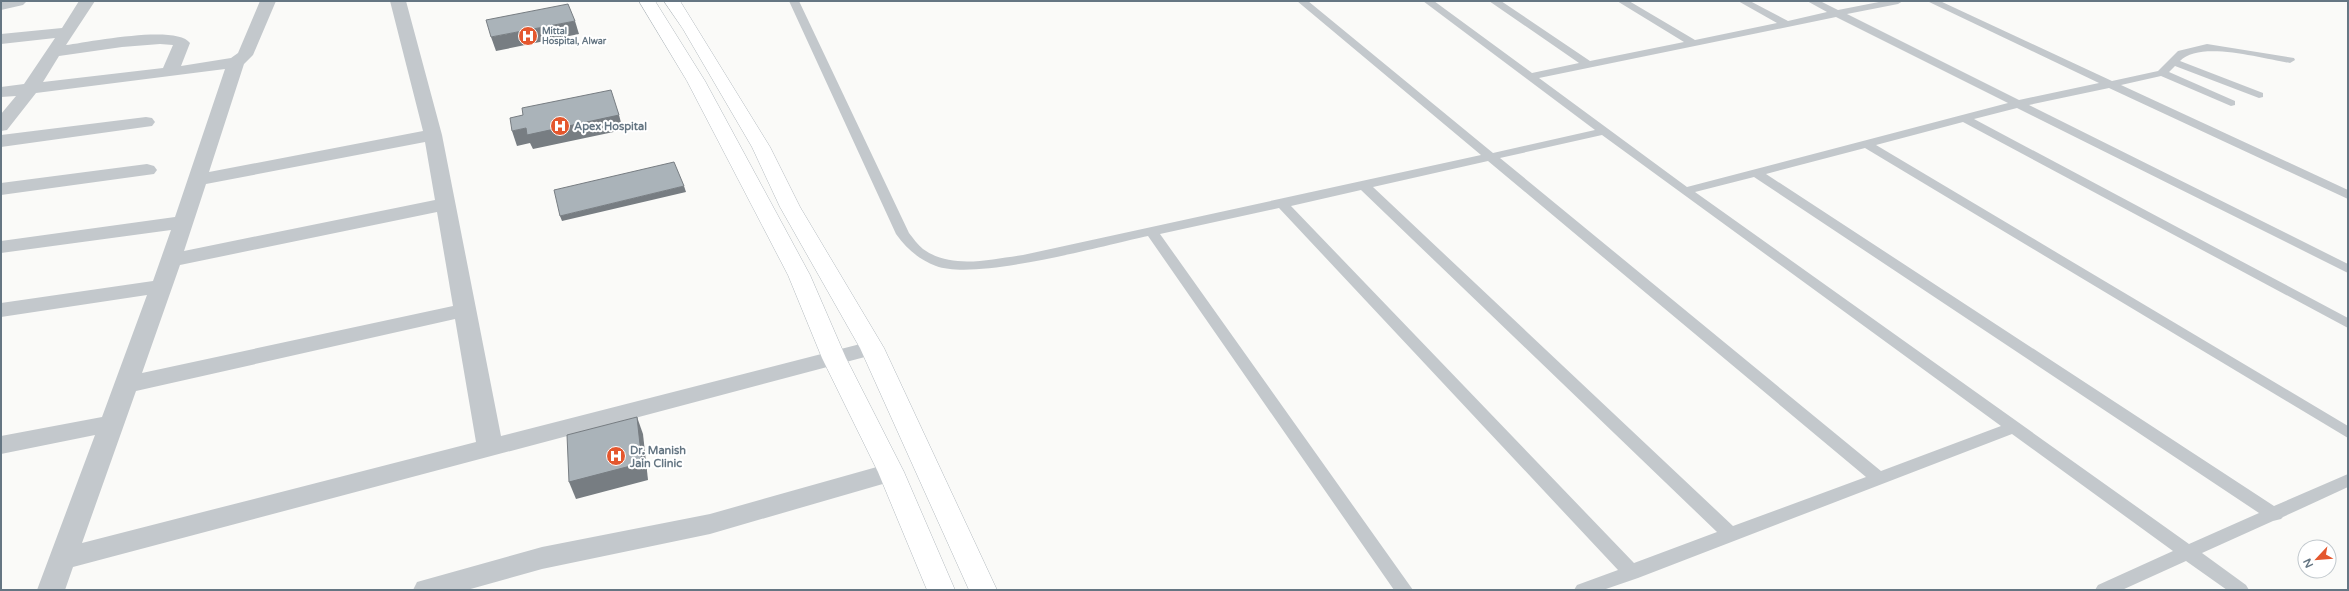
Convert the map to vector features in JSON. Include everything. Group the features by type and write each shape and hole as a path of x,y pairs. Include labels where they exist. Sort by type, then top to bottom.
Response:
{"main road":[{"path":"647,1 696,81 757,193 799,275 834,358 891,472 941,590"},
{"path":"672,1 692,29 761,147 790,207 872,348 912,432 983,590"}],"street":[{"path":"1,126 30,89 56,52 87,1"},
{"path":"1,92 170,72 236,62 245,55 268,1"},
{"path":"398,1 433,135 490,447"},
{"path":"1,5 18,2"},
{"path":"1,39 68,32"},
{"path":"56,52 157,39 178,39 182,43 170,72"},
{"path":"52,590 171,260 236,62"},
{"path":"1,141 146,122"},
{"path":"198,180 433,135"},
{"path":"1,189 147,170"},
{"path":"171,260 445,204"},
{"path":"1,247 184,222"},
{"path":"1,310 161,286"},
{"path":"125,385 464,310"},
{"path":"63,559 872,348"},
{"path":"1,445 112,423"},
{"path":"427,590 488,581 542,558 710,524 891,472"}],"lane":[{"path":"794,1 904,234 918,252 941,263 973,266 1023,258 1282,204 1491,158 1605,131"},
{"path":"1302,1 1880,479"},
{"path":"1428,1 1532,76 1685,191 2240,590"},
{"path":"1494,1 1588,64"},
{"path":"1622,1 1695,44"},
{"path":"1743,1 1787,24"},
{"path":"1812,1 2348,268"},
{"path":"1532,76 1695,44 1898,1"},
{"path":"1932,1 2348,195"},
{"path":"1685,191 2018,104 2162,73 2182,53 2207,47 2290,60"},
{"path":"2173,62 2259,94"},
{"path":"2162,73 2231,103"},
{"path":"1964,118 2348,324"},
{"path":"1867,144 2348,432"},
{"path":"1755,172 2275,514"},
{"path":"1364,186 1731,535"},
{"path":"1282,204 1632,573"},
{"path":"1152,232 1404,590"},
{"path":"1583,590 1632,573 2015,427"},
{"path":"2104,590 2348,480"}],"building":[{"path":"568,4 575,21 491,37 486,20"},
{"path":"611,90 619,115 527,135 526,128 512,131 510,118 523,115 522,108"},
{"path":"674,162 684,186 560,216 554,190"},
{"path":"637,417 642,463 569,482 567,435"}],"place":[{"name":"Mittal Hospital, Alwar","path":"528,36"},
{"name":"Apex Hospital","path":"560,126"},
{"name":"Dr. Manish Jain Clinic","path":"616,456"}]}
